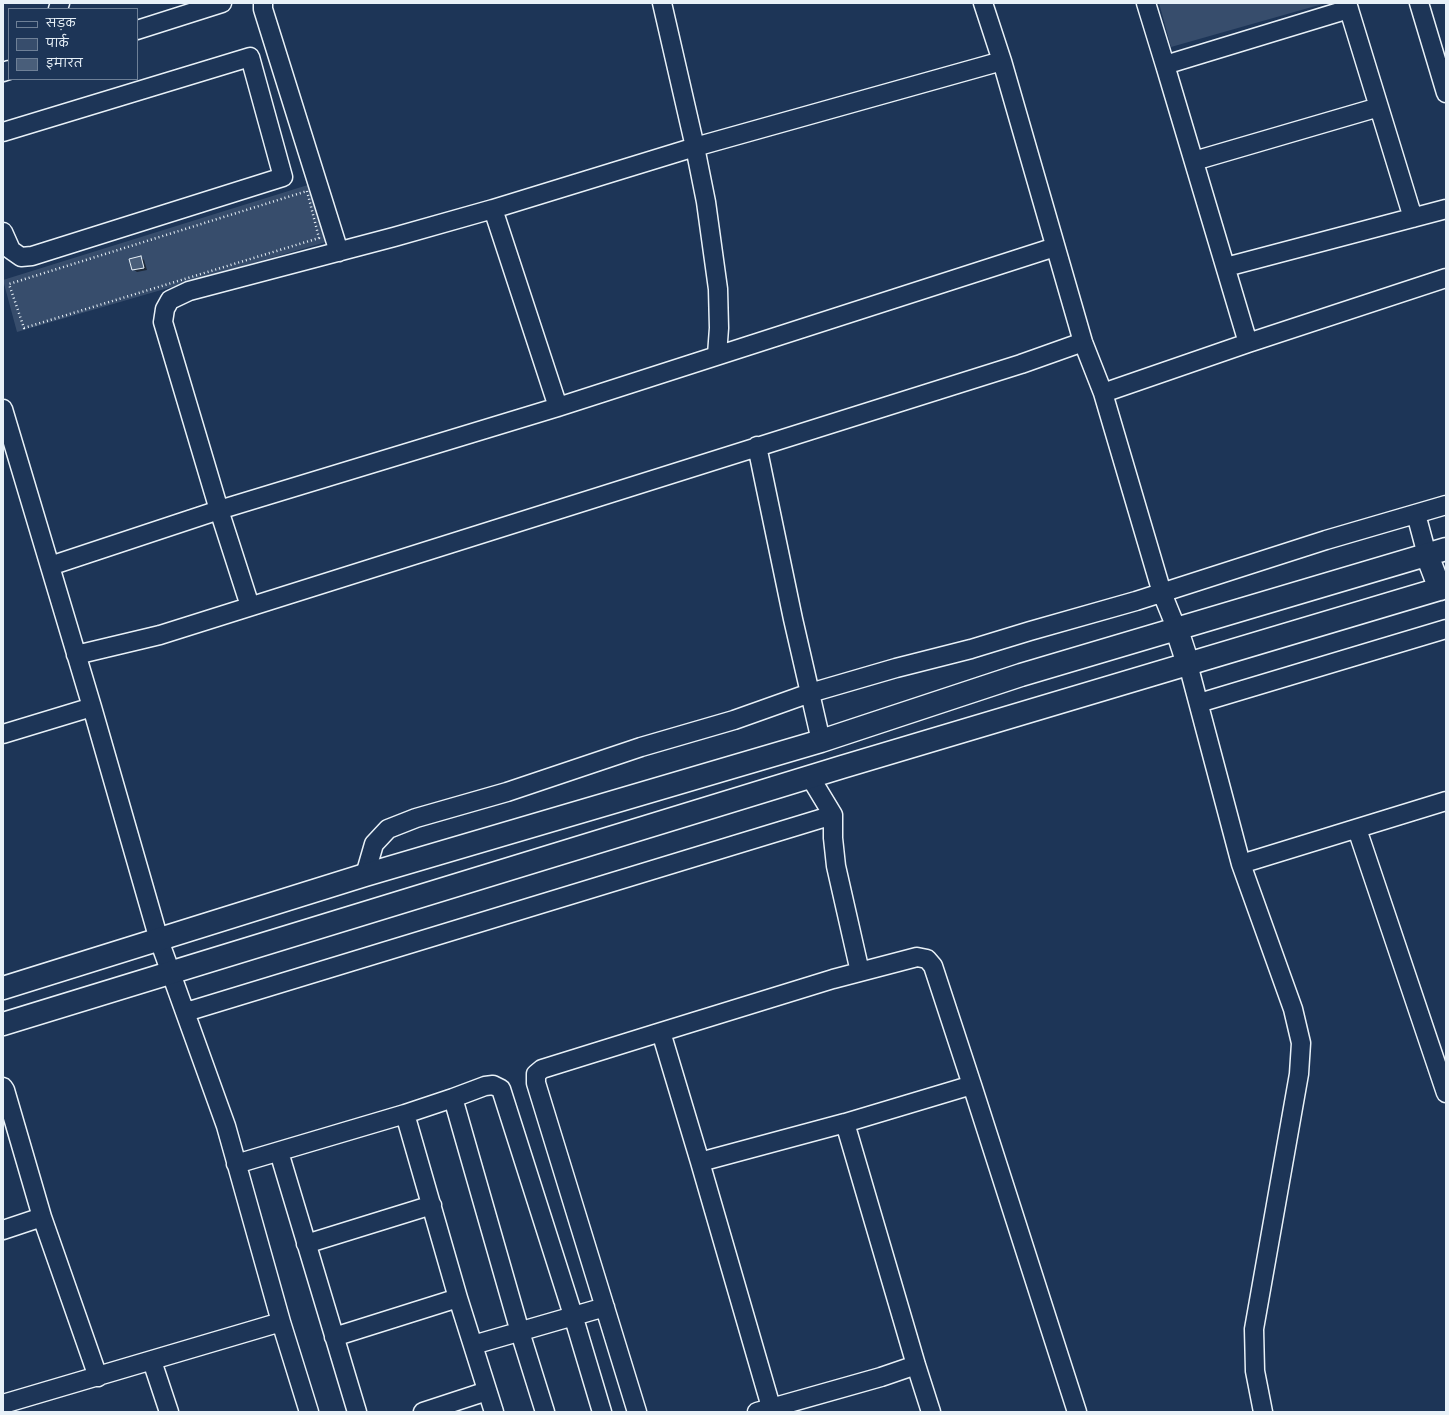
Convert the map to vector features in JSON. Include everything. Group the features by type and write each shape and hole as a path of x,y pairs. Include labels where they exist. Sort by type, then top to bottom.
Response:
{"main road":[{"path":"3,988 365,875 821,741 1021,675 1436,552 1443,588 810,777 3,1024"},
{"path":"1177,630 1188,664"}],"street":[{"path":"138,30 222,3"},
{"path":"263,3 263,9 339,252"},
{"path":"662,3 706,202 718,289 719,328 717,356"},
{"path":"983,3 1002,62 1083,342 1103,393 1162,592 1177,630"},
{"path":"1146,3 1248,342"},
{"path":"1418,3 1446,92"},
{"path":"1165,65 1348,6 1413,218"},
{"path":"3,132 250,57 283,177 32,256 21,257 11,250 3,231"},
{"path":"250,606 219,510 163,322 164,309 170,300 189,291 339,252 493,209 695,147 1002,62"},
{"path":"1194,161 1379,107"},
{"path":"493,209 558,407"},
{"path":"1226,267 1446,209"},
{"path":"50,566 219,510 558,407 1055,247"},
{"path":"1103,393 1248,342 1446,278"},
{"path":"76,655 160,634 1021,364 1083,342"},
{"path":"3,409 92,707 159,940 226,1126 281,1322 309,1412"},
{"path":"758,446 793,619 821,741"},
{"path":"365,875 374,844 388,829 416,818 507,792 641,747 734,720 810,693 896,668 971,649 1162,592 1326,540 1446,505"},
{"path":"1416,514 1436,552"},
{"path":"1198,703 1446,629"},
{"path":"1188,664 1241,864 1293,1009 1301,1043 1298,1074 1254,1329 1255,1371 1263,1412"},
{"path":"3,734 92,707"},
{"path":"810,777 833,814 833,838 836,866 860,972"},
{"path":"1241,864 1446,801"},
{"path":"186,1012 833,814"},
{"path":"1356,829 1446,1093"},
{"path":"637,1412 536,1084 536,1074 542,1069 833,979 917,957 926,959 933,966 1077,1412"},
{"path":"661,1032 700,1162 764,1410 881,1377 916,1365"},
{"path":"236,1164 405,1114 484,1086 493,1085 501,1089 573,1315 602,1412"},
{"path":"700,1162 845,1123 972,1085"},
{"path":"3,1087 42,1217 98,1377"},
{"path":"453,1098 520,1332 545,1412"},
{"path":"405,1114 458,1298 494,1412"},
{"path":"845,1123 931,1412"},
{"path":"279,1152 357,1412"},
{"path":"306,1244 432,1205"},
{"path":"3,1230 42,1217"},
{"path":"334,1337 458,1298"},
{"path":"473,1345 605,1307"},
{"path":"3,1404 281,1322"},
{"path":"152,1360 169,1412"},
{"path":"423,1412 487,1391"}],"path":[{"path":"307,191 319,238 24,328 9,284 307,191"}],"green space":[{"path":"1159,3 1326,3 1171,47"},
{"path":"311,184 326,242 17,332 3,280"}],"building":[{"path":"141,256 144,268 132,270 129,259"}]}
